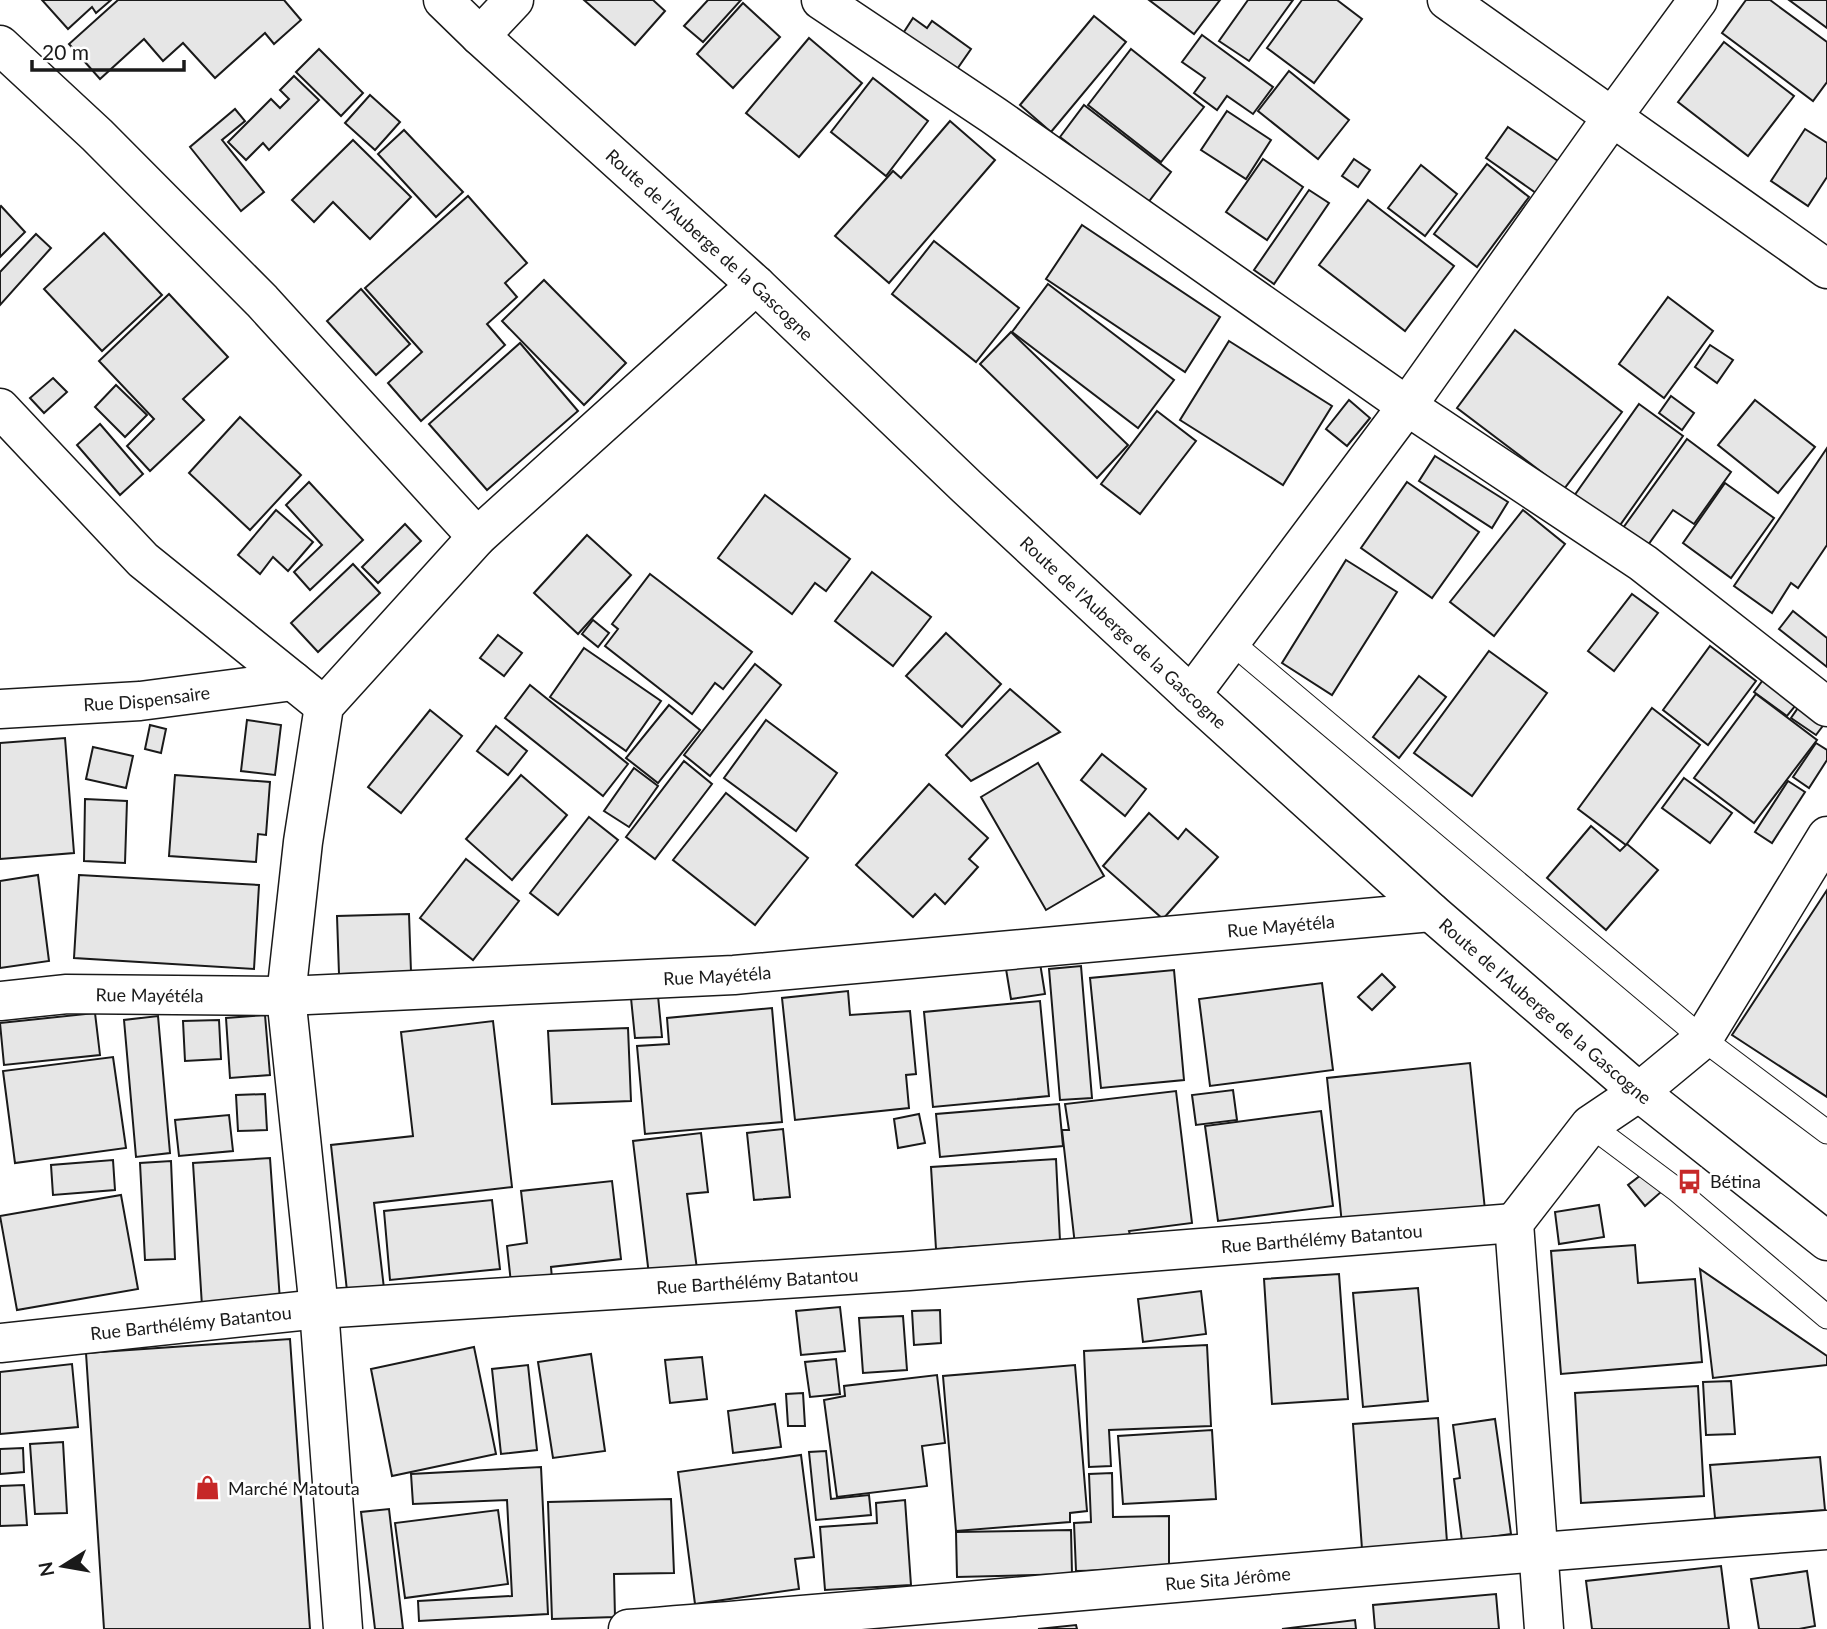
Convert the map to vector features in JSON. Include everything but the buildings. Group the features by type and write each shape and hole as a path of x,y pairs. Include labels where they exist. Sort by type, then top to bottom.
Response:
{"street":[{"name":"Route de l'Auberge de la Gascogne","path":"443,0 756,285 967,487 1191,695 1431,912 1639,1092 1827,1241"},
{"path":"480,36 514,0"},
{"path":"821,0 993,115 1407,406 1643,564 1827,707"},
{"path":"1191,695 1407,406 1698,0"},
{"path":"1465,5 1613,116 1827,269"},
{"path":"0,45 97,135 262,301 477,537"},
{"path":"343,1629 319,1310 286,996 303,842 324,706 477,537 756,285"},
{"path":"0,408 143,561 324,706"},
{"name":"Rue Dispensaire","path":"0,709 141,701 293,681"},
{"path":"1544,1629 1514,1223 1590,1125 1639,1092 1703,1039 1827,836"},
{"name":"Rue Mayétéla","path":"0,1001 67,994 286,996 734,975 1431,912"},
{"name":"Rue Barthélémy Batantou","path":"0,1343 319,1310 909,1271 1514,1223"},
{"name":"Rue Sita Jérôme","path":"628,1629 956,1603 1538,1550 1827,1530"}],"lane":[{"path":"1231,642 1703,1039 1827,1132"},
{"path":"1590,1125 1677,1190 1824,1309"}],"place":[{"name":"Bétina","path":"1690,1181"},
{"name":"Marché Matouta","path":"208,1488"}]}
